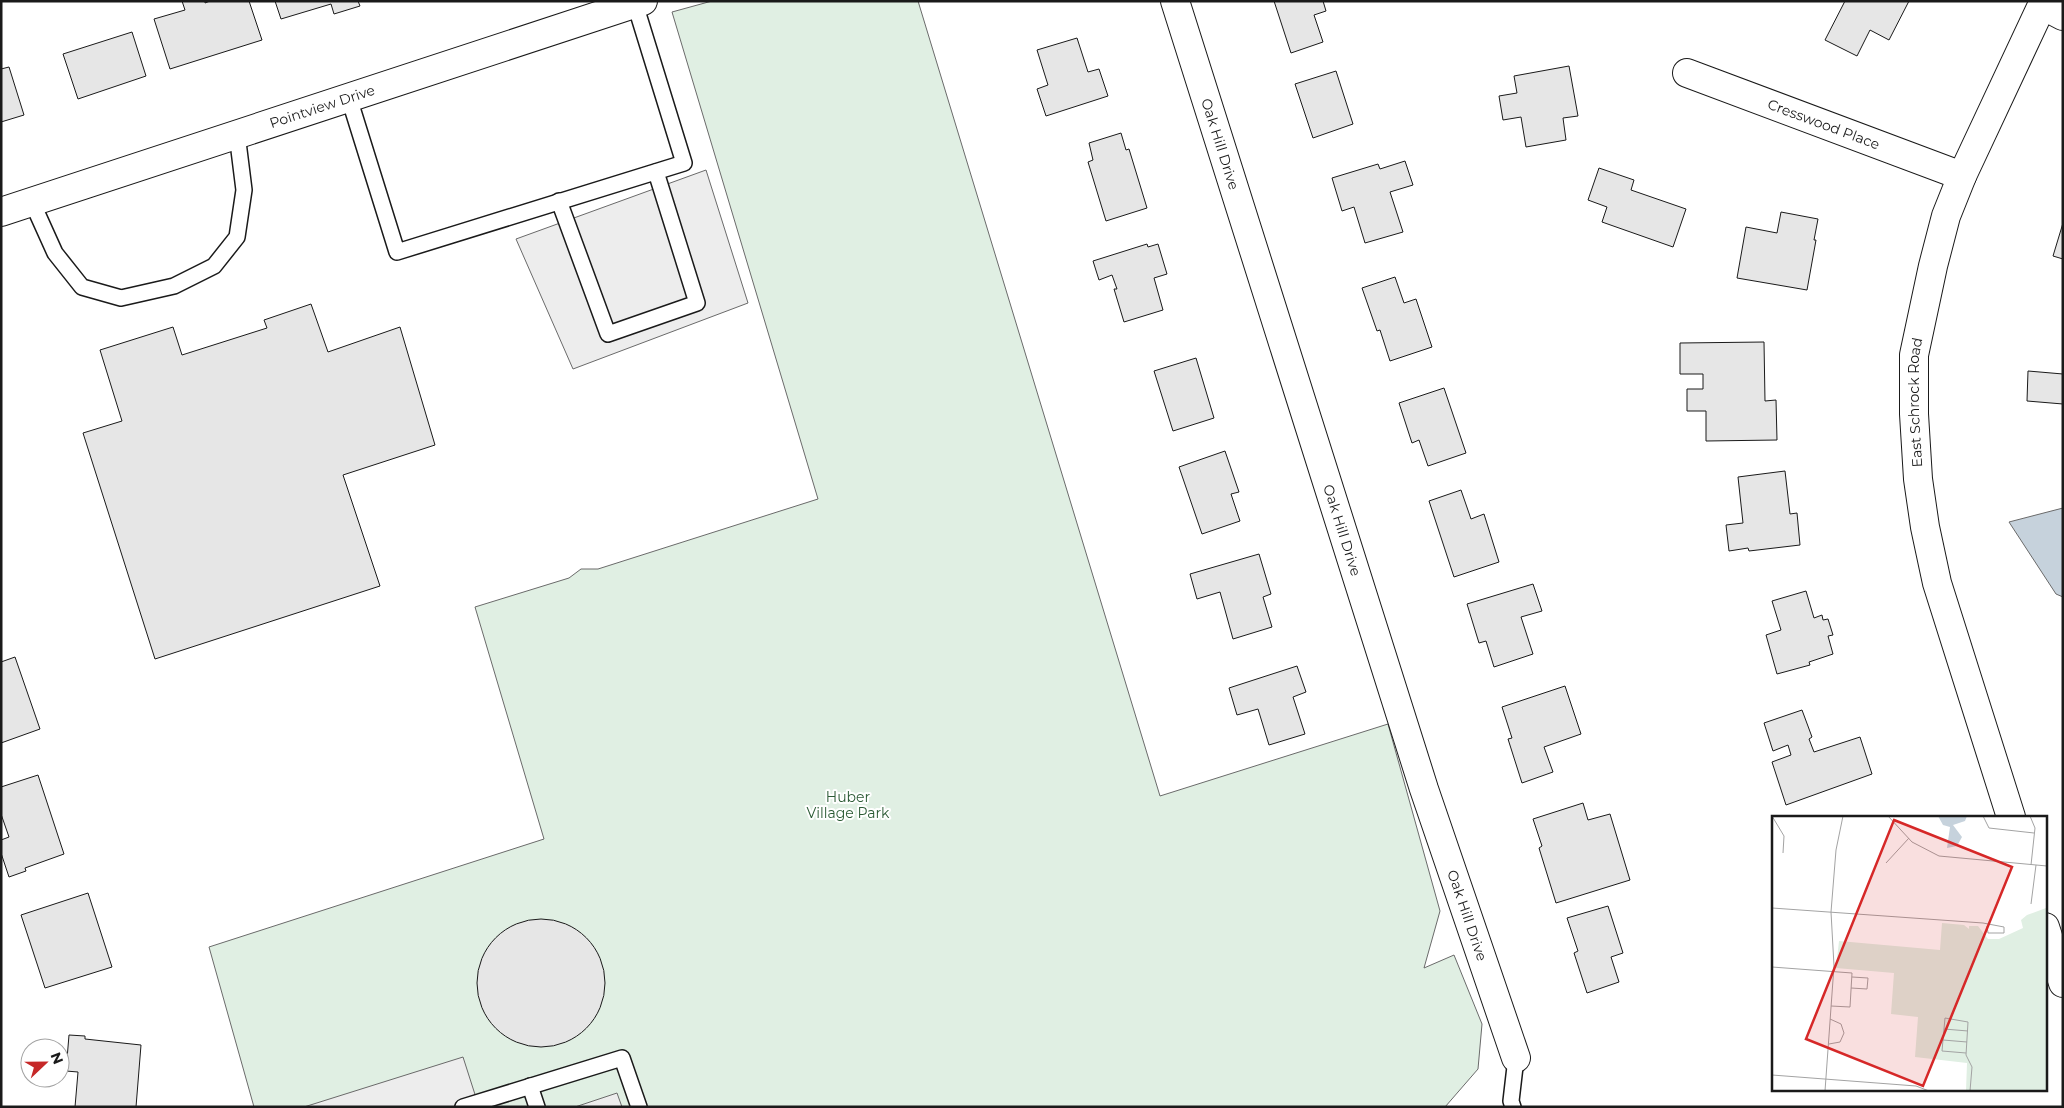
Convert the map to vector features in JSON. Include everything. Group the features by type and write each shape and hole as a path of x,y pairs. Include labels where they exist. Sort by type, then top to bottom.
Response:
{"street":[{"name":"Oak Hill Drive","path":"1175,1 1424,789 1516,1058"},
{"name":"Pointview Drive","path":"1,212 638,2"},
{"name":"East Schrock Road","path":"2010,816 1937,582 1925,527 1918,478 1914,414 1914,355 1946,216 1962,176 2050,7"},
{"name":"Cresswood Place","path":"1687,73 1962,176"},
{"path":"2046,931 2063,983"}],"lane":[{"path":"349,98 397,252 684,163 638,2"},
{"path":"32,202 55,253 82,287 121,298 174,286 214,266 238,237 244,190 238,134"},
{"path":"560,201 608,334 697,303 656,172"},
{"path":"463,1107 622,1058 639,1107"},
{"path":"1509,1105 1516,1058"},
{"path":"530,1086 537,1107"}],"green space":[{"name":"Huber Village Park","path":"712,1 918,1 1160,796 1388,724 1440,911 1424,968 1454,955 1482,1024 1478,1069 1445,1107 254,1107 209,947 544,839 475,607 569,578 581,569 598,569 818,499 672,12"}],"shaded area":[{"path":"706,170 748,303 573,369 516,239"},
{"path":"2063,508 2063,597 2056,594 2009,522"},
{"path":"463,1057 479,1107 304,1107"},
{"path":"617,1093 622,1107 575,1107"}],"building":[{"path":"182,1 205,1 205,3 210,1 249,1 262,40 170,69 154,19 185,10"},
{"path":"275,1 358,1 360,6 334,14 331,4 281,19"},
{"path":"1274,1 1323,1 1326,11 1314,15 1323,42 1291,53"},
{"path":"1845,1 1909,1 1889,40 1870,30 1857,56 1825,40"},
{"path":"132,32 146,76 78,99 63,54"},
{"path":"1077,38 1088,72 1099,69 1108,96 1046,116 1037,89 1048,85 1037,50"},
{"path":"1569,66 1578,116 1563,118 1566,140 1526,147 1521,117 1503,120 1499,96 1517,93 1514,76"},
{"path":"9,67 24,115 1,122 1,69"},
{"path":"1336,71 1353,124 1313,138 1295,84"},
{"path":"1121,133 1126,150 1129,149 1147,208 1106,221 1088,162 1093,160 1089,143"},
{"path":"1405,161 1413,185 1390,192 1403,232 1365,243 1354,207 1342,211 1332,178 1378,164 1380,169"},
{"path":"1599,168 1634,180 1631,190 1686,209 1673,247 1602,222 1607,207 1588,200"},
{"path":"1781,212 1818,219 1807,290 1737,278 1746,227 1777,233"},
{"path":"2063,223 2063,259 2053,256"},
{"path":"1147,244 1148,247 1158,244 1167,274 1154,278 1163,310 1124,322 1114,289 1117,289 1112,275 1099,280 1093,261"},
{"path":"1395,277 1404,303 1416,299 1432,347 1390,361 1380,330 1377,331 1362,288"},
{"path":"311,304 328,352 400,327 435,445 343,475 380,586 155,659 83,433 122,421 100,350 173,327 182,355 267,328 264,320"},
{"path":"1764,342 1765,401 1776,400 1777,440 1706,441 1706,411 1687,411 1687,389 1703,389 1703,374 1680,374 1680,343"},
{"path":"1196,358 1214,418 1173,431 1154,371"},
{"path":"2028,371 2063,374 2063,404 2027,401"},
{"path":"1444,388 1466,453 1428,466 1419,440 1412,443 1399,403"},
{"path":"1225,451 1239,492 1231,494 1240,521 1202,534 1179,467"},
{"path":"1785,471 1790,514 1797,513 1800,545 1749,551 1748,548 1729,551 1726,525 1743,523 1738,477"},
{"path":"1461,490 1471,519 1484,514 1499,562 1454,577 1429,501"},
{"path":"1259,554 1271,594 1263,597 1272,627 1233,639 1220,592 1197,599 1190,574"},
{"path":"1533,584 1542,611 1521,617 1533,654 1494,667 1486,641 1479,643 1467,604"},
{"path":"1806,591 1814,618 1822,615 1823,620 1828,619 1833,635 1828,636 1833,654 1809,662 1810,665 1777,674 1766,635 1781,630 1772,601"},
{"path":"15,657 40,729 1,743 1,662"},
{"path":"1297,666 1306,692 1293,697 1305,734 1269,745 1258,709 1237,715 1229,688"},
{"path":"1565,686 1581,734 1544,747 1553,772 1522,783 1508,739 1512,738 1502,707"},
{"path":"1802,710 1812,737 1809,739 1814,752 1860,737 1872,774 1786,805 1772,762 1791,755 1788,745 1773,751 1764,723"},
{"path":"38,775 64,854 25,868 26,871 9,877 1,853 1,840 9,837 1,814 1,787"},
{"path":"1583,803 1588,820 1610,814 1630,880 1556,903 1539,848 1542,846 1533,819"},
{"path":"88,893 112,967 45,988 21,915"},
{"path":"1608,906 1623,953 1611,957 1619,982 1587,993 1574,953 1578,951 1567,918"},
{"path":"541,919 565,924 577,930 586,938 594,947 600,959 605,983 600,1007 594,1019 586,1028 577,1036 565,1042 541,1047 517,1042 505,1036 496,1028 488,1019 482,1007 477,983 482,959 488,947 496,938 505,930 517,924"},
{"path":"69,1035 85,1036 85,1039 141,1045 136,1107 75,1107 78,1072 70,1071"}]}
